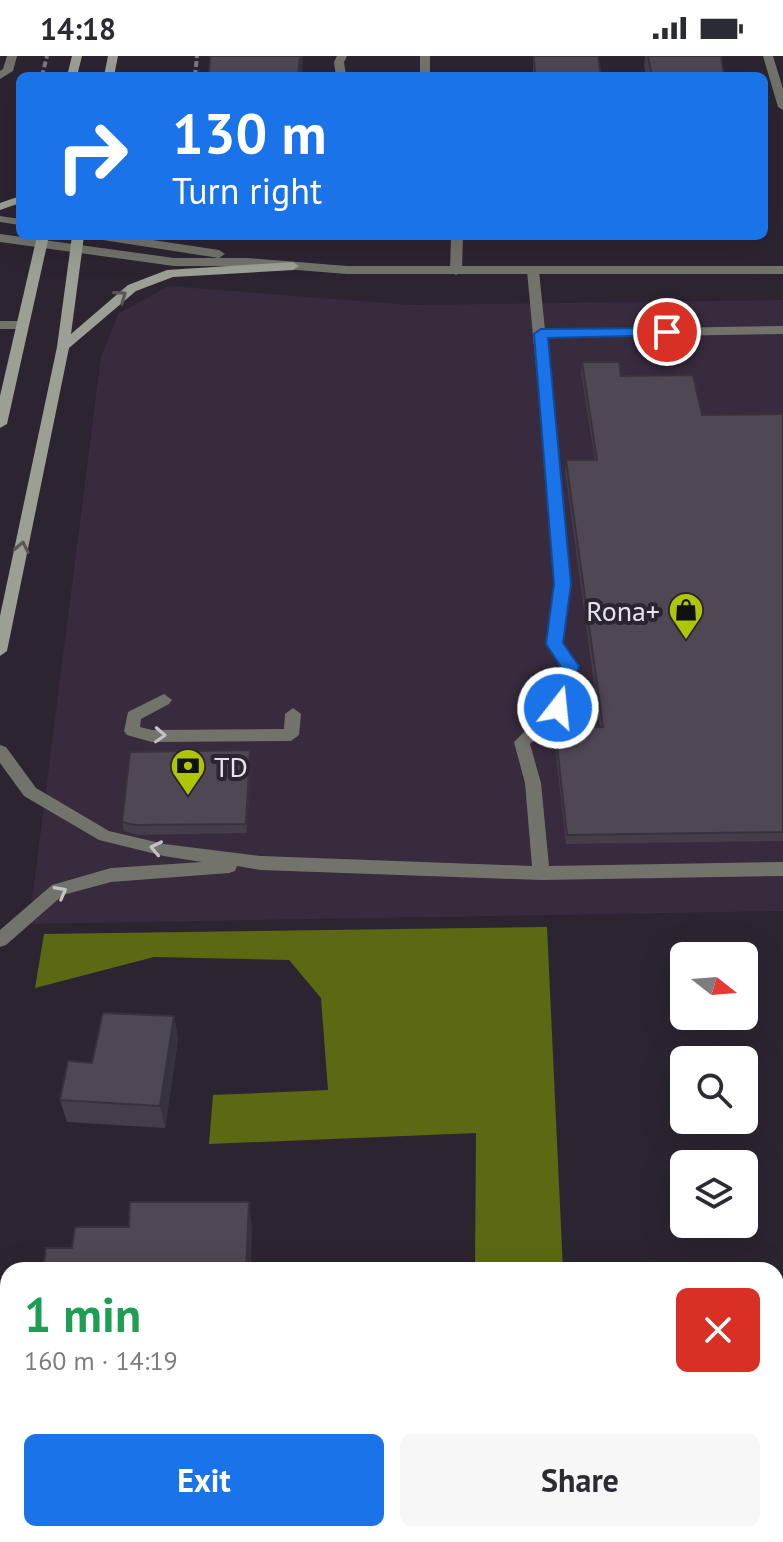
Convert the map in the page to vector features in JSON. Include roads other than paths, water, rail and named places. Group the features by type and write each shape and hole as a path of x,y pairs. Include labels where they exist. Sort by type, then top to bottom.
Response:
{"main road":[{"path":"0,424 41,240"},
{"path":"0,651 63,347 76,242"},
{"path":"63,347 132,288 171,273 293,266"}],"street":[{"path":"0,76 8,71 12,56"},
{"path":"768,56 783,107"},
{"path":"41,240 76,242 174,262 456,271 783,270"},
{"path":"130,240 210,252 248,262"},
{"path":"456,271 457,240"},
{"path":"533,271 563,584 555,644 570,666 558,708 522,742 533,783 541,873"},
{"path":"0,325 21,325"},
{"path":"541,334 783,330"},
{"path":"164,700 133,716 132,731 152,736 291,735 293,714"},
{"path":"0,751 30,792 105,836 164,850 261,863 541,873 783,869"},
{"path":"0,940 58,890 111,875 261,863"}],"place":[{"name":"Rona+","path":"686,641"},
{"name":"TD","path":"188,797"}]}
